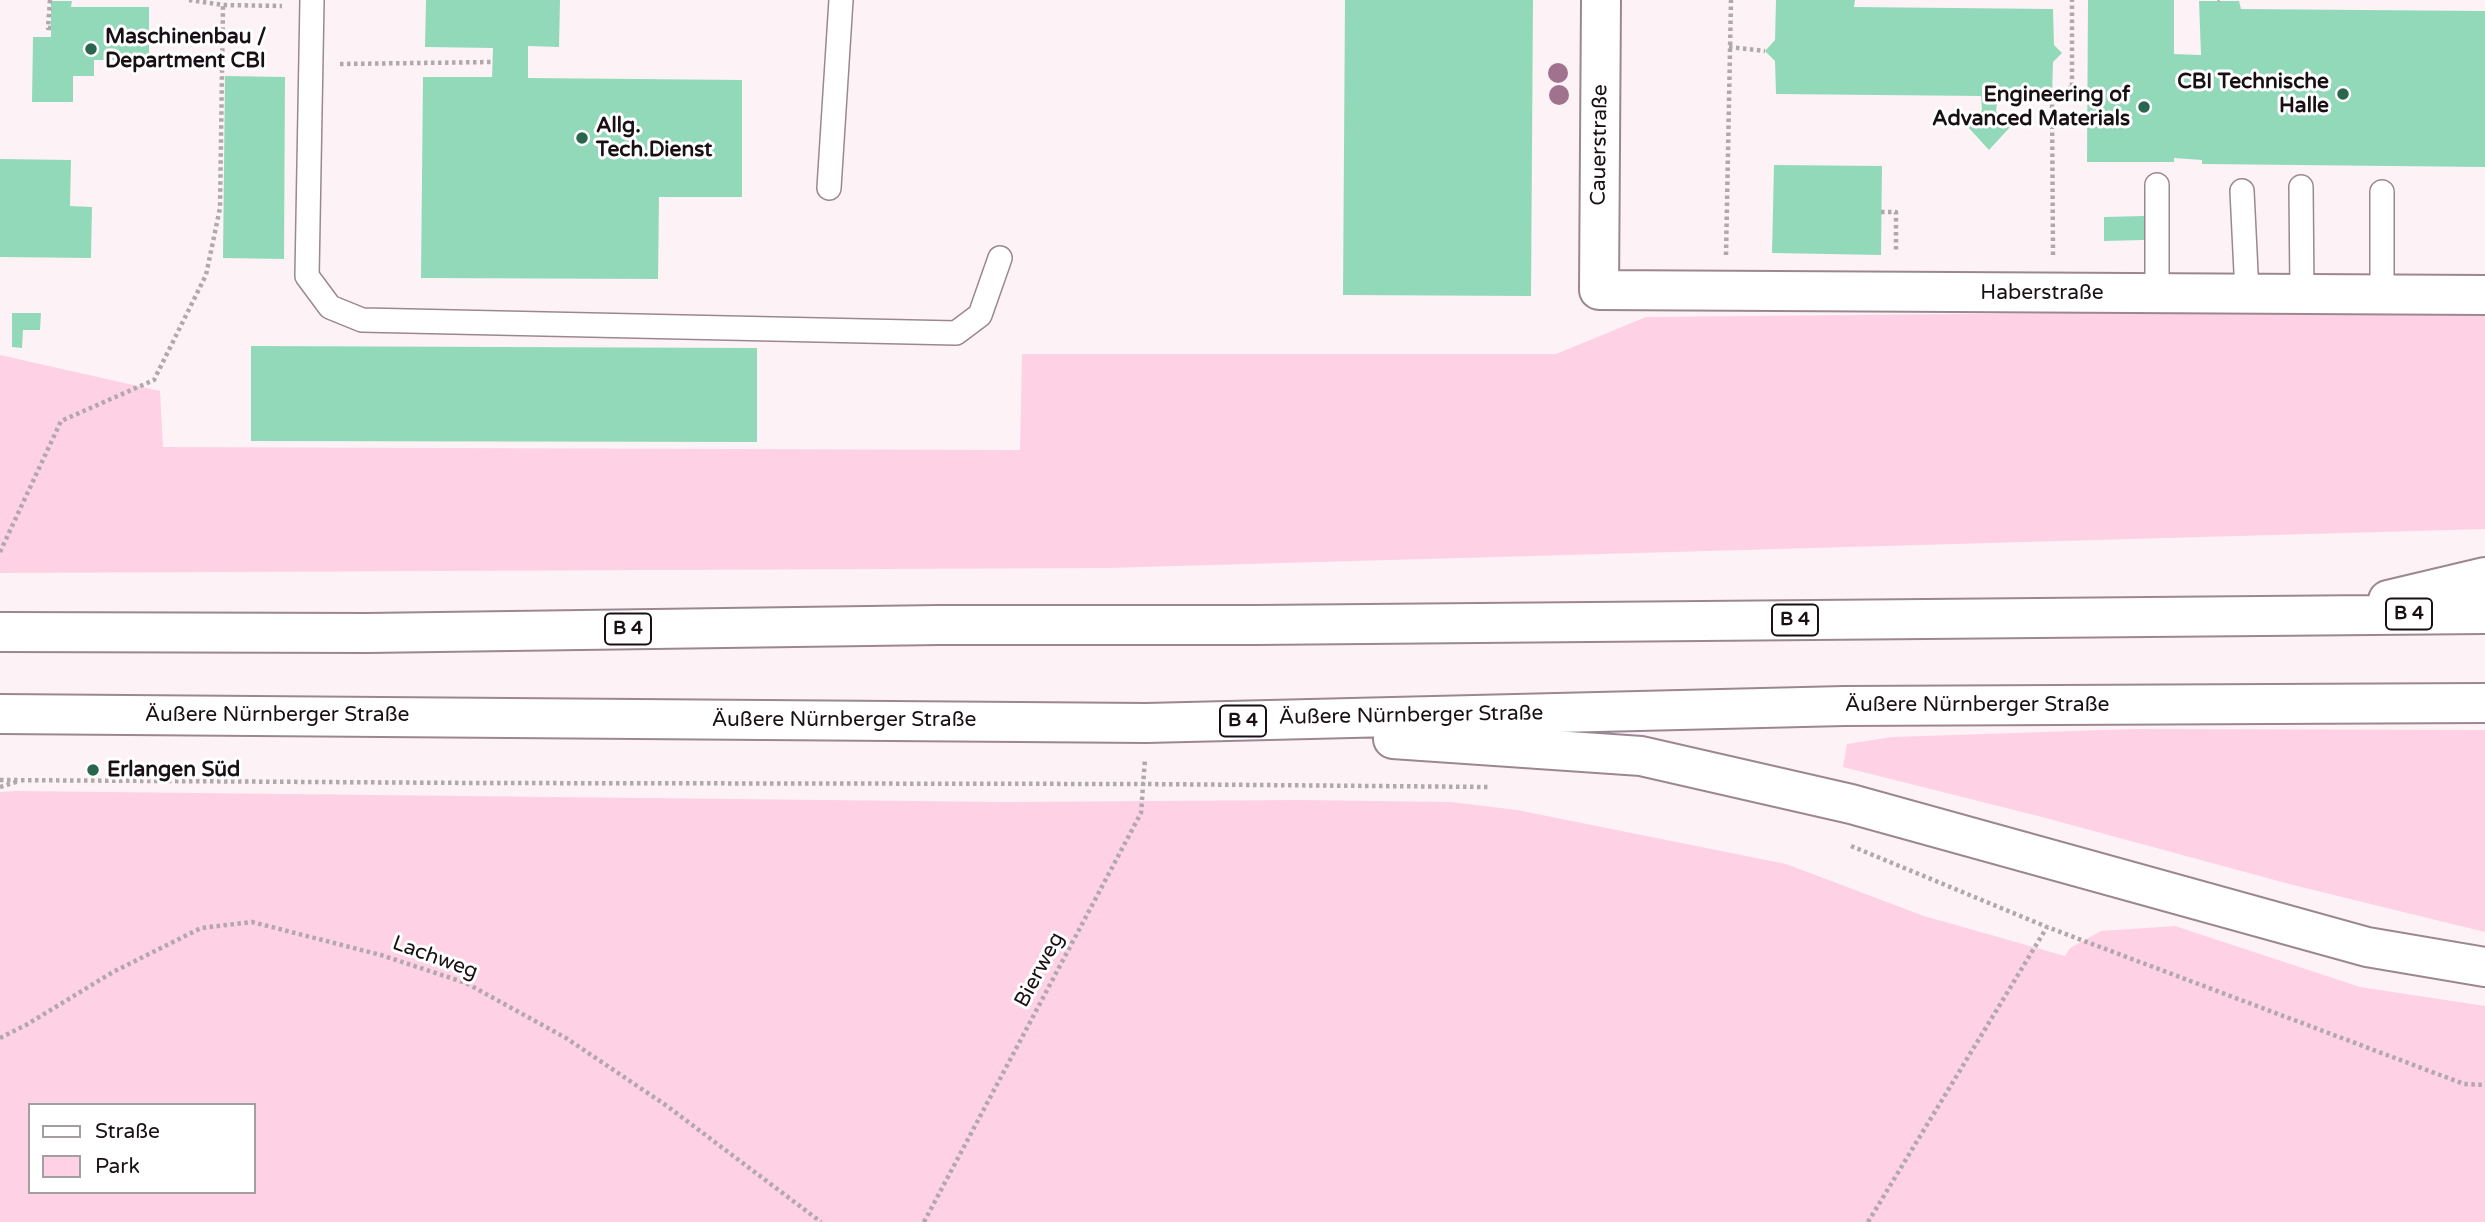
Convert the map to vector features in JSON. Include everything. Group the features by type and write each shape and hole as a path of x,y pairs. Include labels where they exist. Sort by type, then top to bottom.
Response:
{"main road":[{"name":"Cauerstraße","path":"1599,290 1601,0"},
{"name":"Haberstraße","path":"1599,290 2485,295"},
{"path":"2334,614 2485,577"},
{"name":"B 4","path":"0,632 368,633 939,625 1269,625 2485,614"},
{"name":"Äußere Nürnberger Straße","path":"0,714 1146,723 1844,706 2485,704"},
{"path":"1146,723 1641,755 1851,804 2367,947 2485,967"}],"lane":[{"path":"829,188 841,0"},
{"path":"312,3 307,276 330,307 362,320 956,333 980,315 1000,258"},
{"path":"2157,185 2157,294"},
{"path":"2301,187 2302,294"},
{"path":"2242,191 2247,293"},
{"path":"2382,191 2382,295"}],"path":[{"path":"50,0 48,28 51,29"},
{"path":"189,0 223,5 312,3"},
{"path":"1726,291 1731,0"},
{"path":"2052,293 2052,96 2072,87 2072,0"},
{"path":"0,552 61,421 154,380 206,275 220,208 223,5"},
{"path":"1729,47 1765,51"},
{"path":"311,65 493,62"},
{"path":"1881,212 1896,212 1895,292"},
{"name":"Bierweg","path":"924,1222 1141,813 1146,723"},
{"path":"0,787 24,779"},
{"path":"0,780 1144,784 1500,788"},
{"path":"1841,840 1860,852 2047,927 2464,1084 2485,1085"},
{"name":"Lachweg","path":"0,1038 113,972 201,928 251,922 381,955 466,983 566,1038 611,1068 667,1106 821,1222"},
{"path":"1868,1222 2047,927"}],"green space":[{"path":"2485,309 2485,529 1107,568 0,573 0,355 160,391 163,447 1020,450 1022,354 1556,354 1646,317"},
{"path":"2135,729 2485,730 2485,932 2293,885 2042,817 1843,767 1847,744 1892,737"},
{"path":"0,792 1005,802 1451,802 1517,810 1786,864 1924,916 2065,956 2070,948 2101,931 2175,926 2360,987 2485,1006 2485,1222 0,1222"}],"building":[{"name":"Allg. Tech.Dienst","path":"426,0 560,0 559,47 528,46 528,78 742,80 742,197 659,197 658,279 421,278 423,77 492,77 493,48 425,47"},
{"path":"1345,0 1533,0 1531,296 1343,295"},
{"path":"1776,0 1855,0 1854,7 2053,9 2054,45 2062,53 2053,62 2052,96 1998,97 1996,111 2011,126 1989,150 1967,126 1982,110 1981,96 1776,94 1775,61 1765,51 1775,40"},
{"name":"CBI Technische Halle","path":"2088,0 2174,0 2174,54 2201,55 2199,1 2239,1 2241,9 2485,11 2485,167 2202,164 2202,160 2174,158 2174,162 2087,162"},
{"name":"Maschinenbau / Department CBI","path":"51,1 72,1 71,7 149,7 149,60 94,60 94,76 73,76 73,102 32,102 33,37 51,37"},
{"path":"225,76 285,77 284,259 223,258"},
{"path":"0,159 71,160 70,206 92,207 91,258 0,257"},
{"path":"1774,165 1882,166 1881,255 1772,253"},
{"path":"2144,216 2144,240 2104,241 2104,217"},
{"path":"12,313 41,313 40,330 23,330 22,348 12,347"},
{"path":"251,346 757,348 757,442 251,441"}],"place":[{"name":"Maschinenbau / Department CBI","path":"91,49"},
{"name":"CBI Technische Halle","path":"2343,94"},
{"name":"Engineering of Advanced Materials","path":"2144,107"},
{"name":"Allg. Tech.Dienst","path":"582,138"},
{"name":"Erlangen Süd","path":"93,770"}]}
